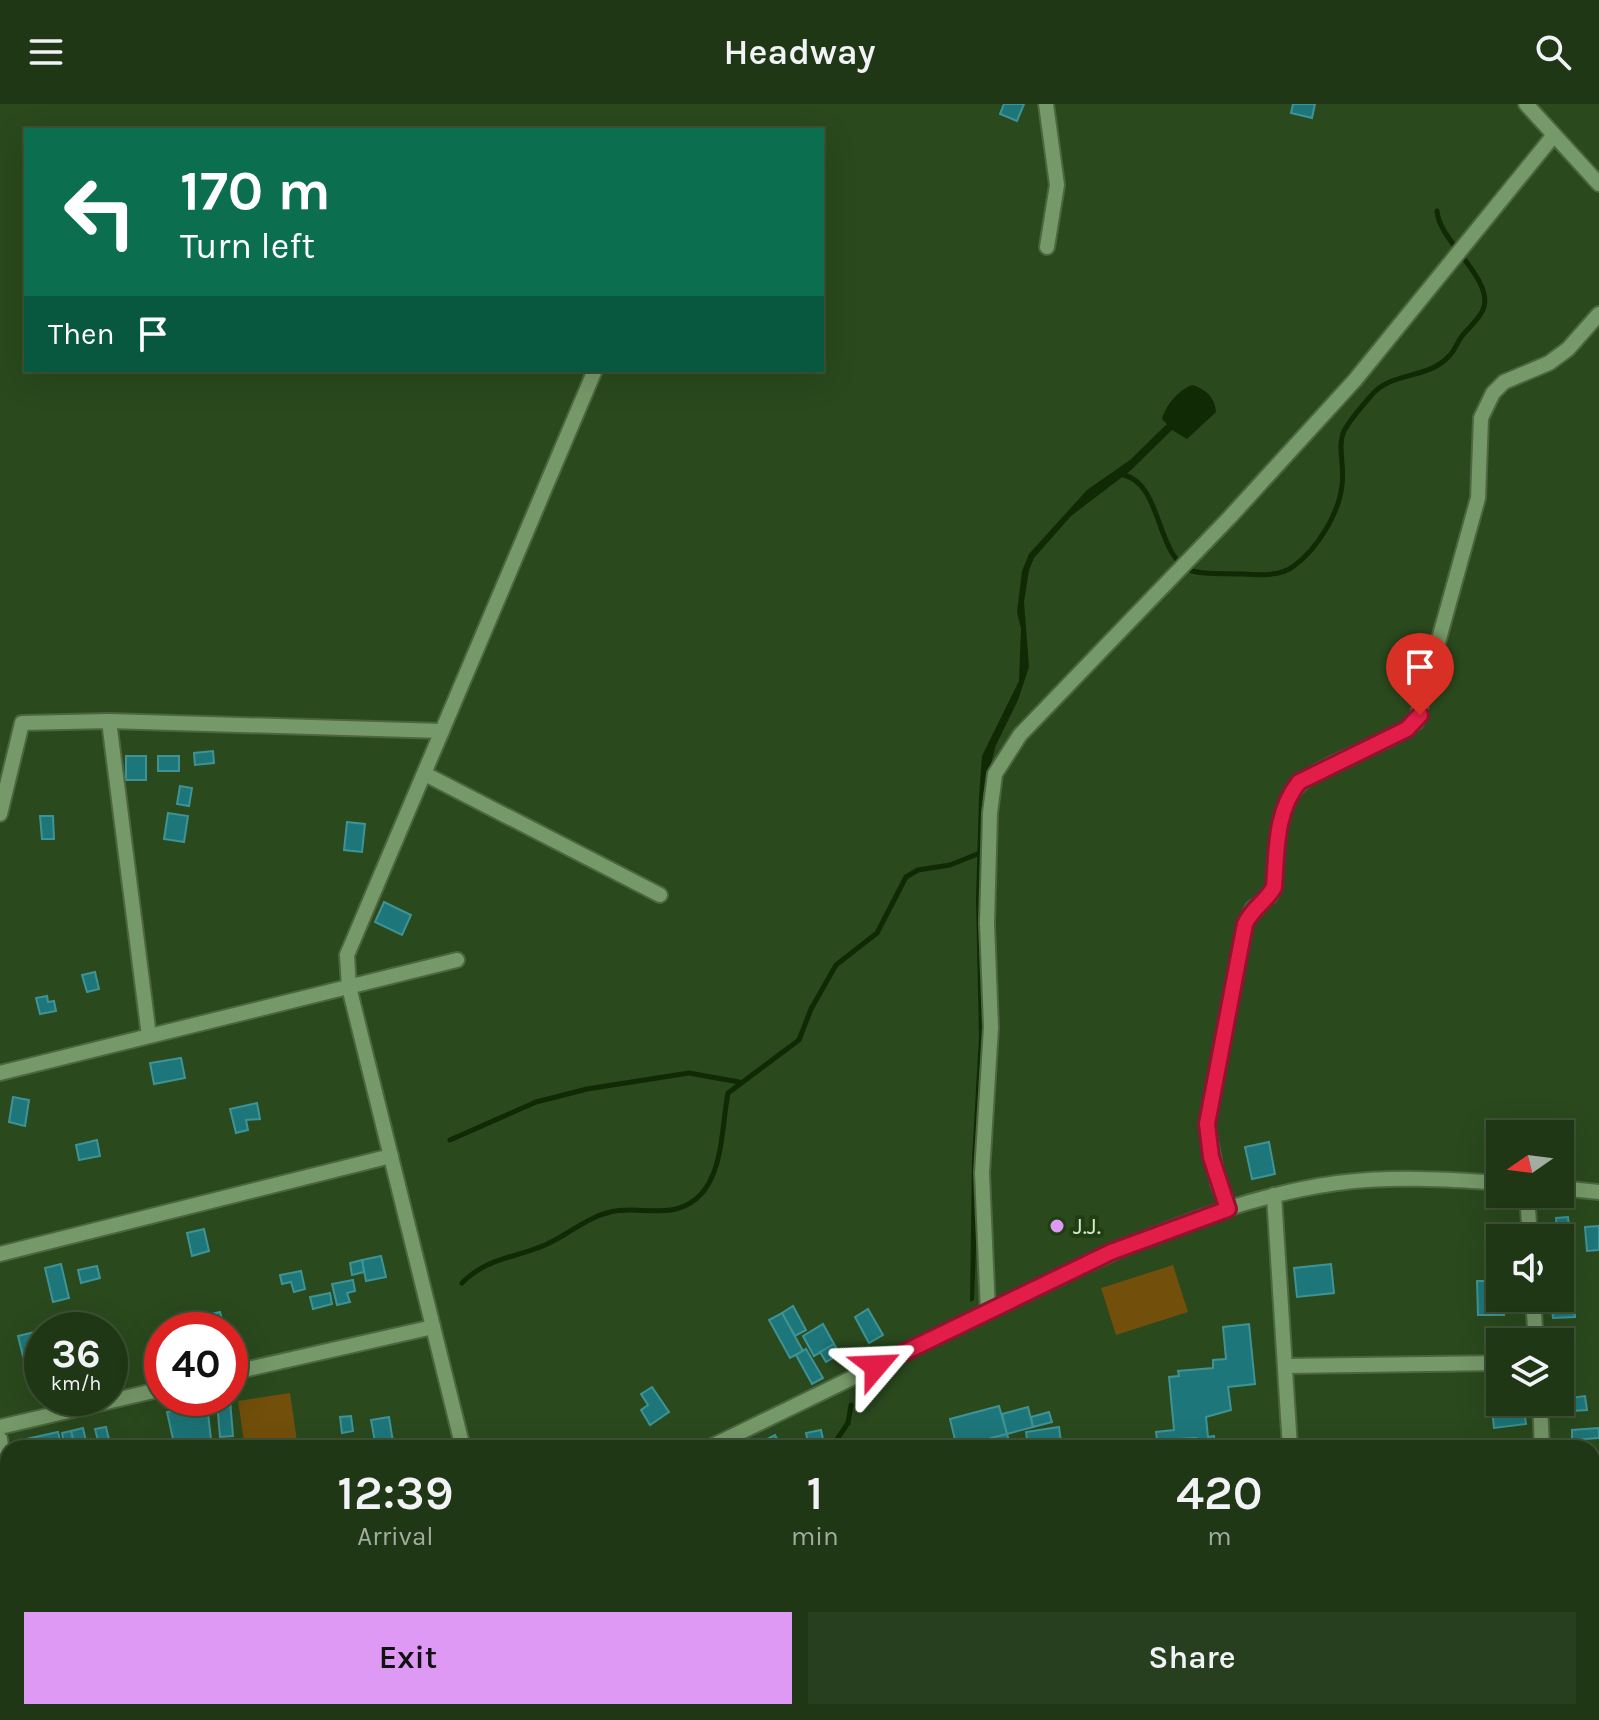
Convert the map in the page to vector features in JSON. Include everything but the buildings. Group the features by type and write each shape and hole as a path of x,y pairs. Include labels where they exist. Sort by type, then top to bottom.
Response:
{"street":[{"path":"1046,104 1057,185 1047,247"},
{"path":"1526,104 1599,184"},
{"path":"988,1312 982,1173 991,1027 987,923 995,774 1020,735 1230,517 1355,380 1554,135"},
{"path":"1228,1209 1215,1170 1207,1124 1245,924 1253,908 1270,896 1274,887 1280,823 1289,795 1299,782 1326,766 1389,739 1416,722 1478,498 1481,418 1493,393 1504,382 1559,356 1599,314"},
{"path":"461,1440 349,987 347,955 594,372"},
{"path":"0,814 22,723 109,721 442,731"},
{"path":"109,721 149,1036"},
{"path":"425,774 660,895"},
{"path":"0,1073 457,960"},
{"path":"0,1254 391,1156"},
{"path":"724,1440 1111,1252 1228,1209 1274,1195 1340,1183 1429,1180 1486,1182"},
{"path":"1574,1189 1599,1192"},
{"path":"1274,1195 1290,1440"},
{"path":"248,1369 433,1327"},
{"path":"1285,1366 1486,1363"},
{"path":"0,1427 144,1393"},
{"path":"1541,1416 1542,1440"}],"shaded area":[{"path":"1193,385 1209,395 1216,412 1187,439 1172,430 1130,471 1071,516 1034,558 1029,570 1024,602 1029,667 1018,700 996,745 983,794 980,897 985,1007 974,1300 970,1302 972,1161 979,1036 976,899 979,797 982,756 1019,681 1021,629 1017,612 1022,571 1029,554 1087,490 1130,460 1167,424 1162,419 1170,403"},
{"path":"1173,1265 1188,1312 1116,1335 1101,1288"},
{"path":"290,1393 297,1440 244,1440 240,1416 248,1416 248,1399"}],"waterway":[{"path":"1120,474 1134,480 1144,490 1171,551 1180,563 1192,571 1268,574 1288,570 1303,559 1319,541 1336,508 1343,478 1342,437 1353,418 1387,383 1440,364 1451,354 1484,307 1480,284 1446,234 1437,211"},
{"path":"462,1283 491,1263 545,1245 601,1215 625,1210 671,1210 689,1204 702,1194 717,1164 728,1093 799,1040 811,1009 836,965 877,933 906,877 918,870 950,865 980,853"},
{"path":"450,1140 536,1102 587,1089 689,1073 739,1082"},
{"path":"836,1440 848,1423 851,1405"}],"place":[{"name":"J.J.","path":"1057,1226"}],"route":[{"path":"876,1366 1111,1252 1228,1209 1211,1157 1207,1124 1245,924 1253,908 1270,896 1274,887 1280,823 1289,795 1299,782 1326,766 1389,739 1407,729 1420,715"}]}
